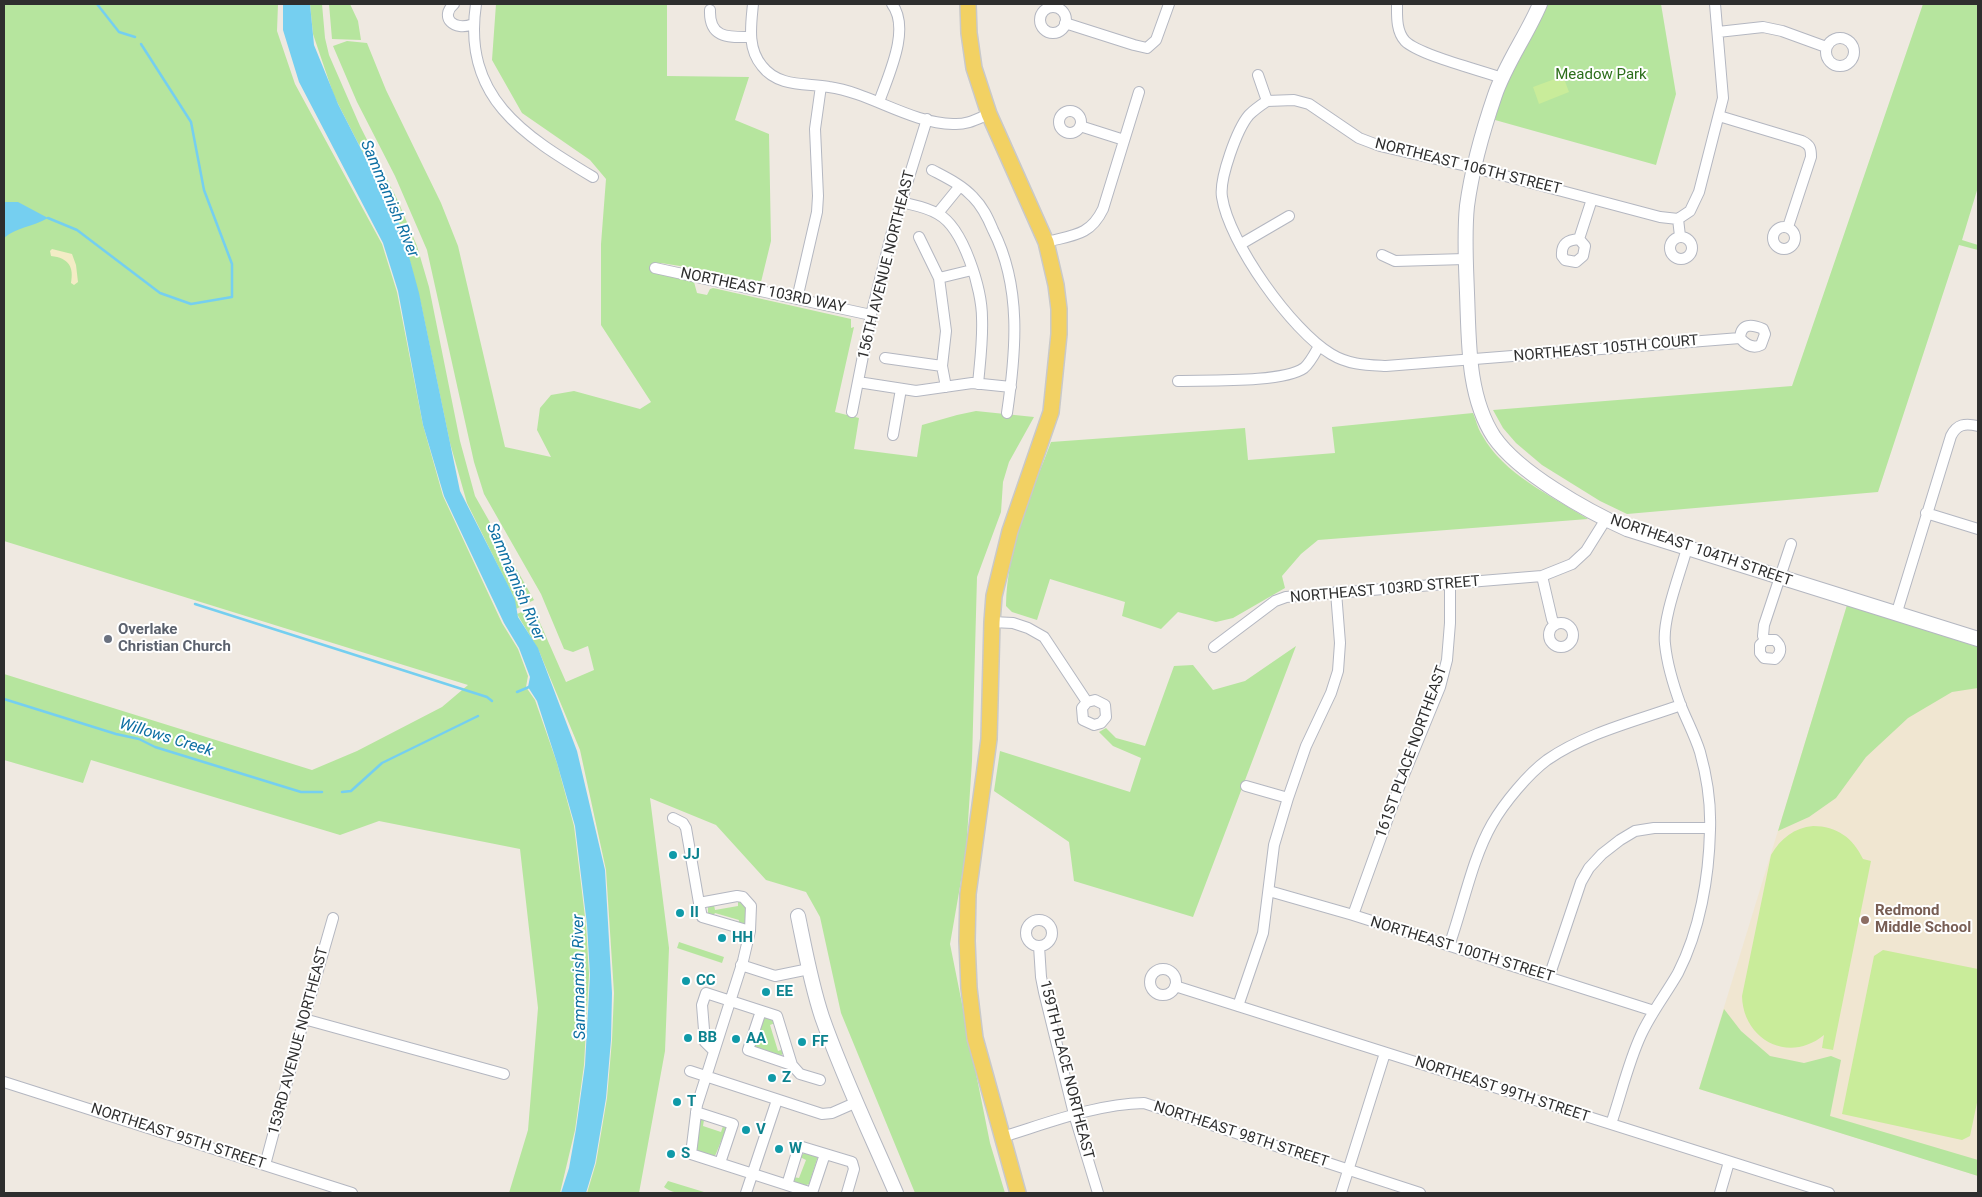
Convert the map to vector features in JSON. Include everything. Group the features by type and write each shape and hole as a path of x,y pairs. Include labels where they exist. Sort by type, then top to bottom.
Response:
{"main road":[{"path":"968,4 969,33 974,68 989,114 1046,242 1056,285 1059,309 1060,334 1052,405 1003,554 994,596 989,739 968,894 969,988 975,1038 1018,1193"}],"street":[{"path":"454,4 451,6 448,14 451,22 456,27 465,28 473,24"},
{"path":"476,4 473,24 478,58 487,85 506,114 536,141 593,176"},
{"path":"753,4 751,37 755,56 771,76 784,82 842,89 942,123 964,124 989,114"},
{"path":"1065,23 1134,46 1147,48 1154,43 1169,4"},
{"path":"1397,4 1398,28 1404,40 1416,49 1502,78"},
{"name":"NORTHEAST 104TH STREET","path":"1540,4 1502,78 1491,106 1467,204 1465,232 1471,361 1477,398 1484,420 1495,438 1532,473 1606,519 1627,529 1978,640"},
{"path":"1680,236 1678,219 1690,211 1698,192 1723,98 1715,4"},
{"path":"880,102 900,32 898,12 893,6"},
{"path":"710,10 710,21 717,32 729,37 751,37"},
{"path":"1718,32 1764,28 1782,31 1826,47"},
{"path":"1258,75 1267,101"},
{"path":"797,299 817,211 815,129 821,86"},
{"path":"1046,242 1082,232 1092,227 1103,209 1139,92"},
{"name":"NORTHEAST 106TH STREET","path":"1267,101 1294,100 1309,104 1359,138 1373,144 1475,168 1660,218 1678,219"},
{"name":"NORTHEAST 105TH COURT","path":"1267,101 1250,114 1239,130 1222,182 1222,196 1227,214 1241,244 1252,266 1270,292 1320,346 1333,355 1353,364 1386,366 1471,361 1740,338"},
{"path":"1719,116 1808,144 1811,149 1811,157 1788,227"},
{"name":"156TH AVENUE NORTHEAST","path":"852,412 871,315 901,202 926,119"},
{"path":"1080,126 1124,140"},
{"path":"932,170 960,186 973,197 983,209 1002,247 1015,312 1015,338 1007,413"},
{"path":"938,213 960,186"},
{"path":"1580,239 1592,199"},
{"path":"901,202 938,213 947,220 956,232 977,285 982,316 978,384"},
{"path":"1241,244 1289,216"},
{"path":"919,237 939,278 946,331 942,366 946,387"},
{"path":"1382,256 1395,261 1466,259"},
{"name":"NORTHEAST 103RD WAY","path":"654,268 871,315"},
{"path":"939,278 972,270"},
{"path":"1178,381 1275,377 1292,374 1305,367 1320,346"},
{"path":"885,358 942,366"},
{"path":"858,382 916,391 978,384 1011,387"},
{"path":"893,435 901,389"},
{"path":"1896,615 1926,513 1955,429 1961,425 1968,424 1978,426"},
{"path":"1926,513 1978,529"},
{"name":"NORTHEAST 103RD STREET","path":"1214,647 1275,602 1286,597 1542,576 1572,564 1586,551 1606,519"},
{"path":"1765,640 1763,636 1764,624 1791,544"},
{"path":"1611,1124 1633,1054 1654,1011 1678,972 1693,933 1702,903 1709,852 1708,788 1699,750 1680,705 1664,642 1670,606 1687,548"},
{"path":"1542,576 1554,625"},
{"name":"161ST PLACE NORTHEAST","path":"1353,915 1401,782 1440,687 1446,660 1450,623 1450,585"},
{"path":"1238,1006 1263,933 1274,845 1288,798 1306,746 1331,693 1338,671 1340,643 1336,592"},
{"path":"992,622 1013,623 1028,628 1044,637 1087,702"},
{"path":"1449,946 1480,850 1492,823 1526,780 1546,761 1575,744 1680,705"},
{"path":"1246,786 1288,798"},
{"path":"673,818 683,823 686,828 702,917 750,931"},
{"path":"1549,977 1581,882 1589,868 1602,854 1620,840 1636,831 1654,828 1710,828"},
{"name":"NORTHEAST 100TH STREET","path":"1269,891 1353,915 1654,1011"},
{"path":"699,903 737,896 743,897 751,906 750,931 741,966 705,1076 696,1112 692,1154 812,1193 825,1154"},
{"path":"798,916 809,969 822,1016 896,1193"},
{"name":"153RD AVENUE NORTHEAST","path":"265,1165 333,918"},
{"name":"159TH PLACE NORTHEAST","path":"1039,946 1043,985 1074,1114 1098,1193"},
{"path":"741,966 775,976 809,969"},
{"name":"NORTHEAST 99TH STREET","path":"1175,986 1829,1193"},
{"path":"714,1051 705,1042 702,1005 706,992 777,1016 792,1065 800,1074 820,1080"},
{"path":"761,1010 748,1050 792,1065"},
{"path":"304,1019 504,1074"},
{"path":"1341,1193 1385,1053"},
{"path":"690,1071 822,1114 832,1113 857,1102"},
{"name":"NORTHEAST 95TH STREET","path":"4,1082 352,1193"},
{"path":"746,1193 777,1100"},
{"name":"NORTHEAST 98TH STREET","path":"1002,1137 1074,1114 1130,1103 1144,1103 1420,1193"},
{"path":"696,1112 733,1124 720,1164"},
{"path":"787,1185 799,1146 852,1162 854,1169 847,1193"},
{"path":"1720,1193 1729,1162"}],"shaded area":[{"name":"Redmond Middle School","path":"1847,605 1978,647 1978,1176 1699,1089"}],"green space":[{"path":"4,4 278,4 277,31 295,84 382,244 397,292 423,425 443,496 502,623 518,649 528,676 526,687 535,700 557,763 574,826 586,925 589,974 584,1065 575,1130 560,1193 509,1193 528,1130 538,1008 520,849 379,821 340,835 91,760 83,783 4,760 4,674 312,770 357,751 442,707 468,685 4,541"},
{"path":"310,4 322,4 325,38 329,55 360,126 398,201 417,246 429,287 460,441 475,496 534,600 516,609 513,596 467,503 450,443 421,304 401,227 334,96 313,34"},
{"path":"329,4 350,4 358,21 361,40 332,39"},
{"path":"496,4 667,4 667,76 749,77 735,120 769,134 771,241 761,282 661,263 655,272 694,282 697,293 707,295 710,289 713,288 851,319 851,328 854,327 835,412 859,418 854,449 917,457 922,425 976,411 1034,417 1009,462 1003,482 1001,512 977,577 972,761 966,852 950,944 990,1143 1005,1193 915,1193 841,1013 820,917 806,892 766,880 716,825 650,798 669,948 665,1051 639,1193 587,1193 596,1163 607,1098 612,1040 614,993 606,870 580,750 539,651 517,614 533,607 566,682 594,670 588,646 573,652 564,649 541,594 484,494 474,462 427,250 395,176 357,102 333,46 347,41 367,43 386,90 441,203 458,246 505,447 551,457 537,430 540,408 551,395 574,391 640,409 651,402 601,325 601,244 606,179 590,160 522,113 492,60"},
{"name":"Meadow Park","path":"1548,4 1661,4 1676,94 1656,165 1495,120 1511,75"},
{"path":"1923,4 1978,4 1978,187 1962,240 1978,245 1978,250 1959,245 1878,492 1627,514 1600,501 1542,465 1516,443 1503,428 1493,410 1792,386"},
{"path":"1563,76 1569,92 1539,104 1533,87"},
{"path":"1473,413 1482,435 1491,449 1515,473 1588,519 1318,540 1301,554 1282,576 1285,588 1233,618 1216,622 1178,612 1161,629 1122,616 1125,602 1050,579 1037,620 1012,612 1006,606 1007,584 1015,543 1028,502 1051,442 1245,428 1248,460 1335,453 1332,427"},
{"path":"1847,605 1978,647 1978,688 1952,692 1908,718 1866,757 1836,798 1809,817 1778,831"},
{"path":"1296,646 1193,917 1074,881 1069,842 994,791 1000,751 1130,792 1141,758 1113,746 1099,732 1106,728 1116,738 1145,746 1174,666 1193,665 1213,690 1245,681"},
{"path":"1813,826 1830,828 1837,831 1849,839 1863,859 1871,861 1833,1050 1822,1048 1824,1035 1810,1043 1797,1047 1783,1047 1770,1043 1750,1025 1744,1011 1742,996 1771,855 1789,835 1800,829"},
{"path":"738,901 747,905 748,918 745,925 738,925 739,920 715,913 713,916 708,913 708,907 711,905 714,905 715,910 738,906"},
{"path":"679,942 724,957 722,963 677,948"},
{"path":"1883,950 1978,969 1978,1098 1970,1136 1962,1140 1842,1114 1874,956"},
{"path":"1724,1009 1741,1031 1770,1056 1804,1063 1831,1056 1841,1060 1830,1116 1978,1160 1978,1176 1699,1089"},
{"path":"768,1017 774,1019 775,1023 770,1025 778,1051 784,1049 784,1053 780,1056 754,1048 763,1019"},
{"path":"699,1118 704,1120 703,1126 721,1132 723,1126 727,1127 715,1156 696,1151"},
{"path":"805,1152 818,1156 809,1184 804,1186 794,1182 793,1177 799,1178 806,1160 800,1157"},
{"path":"668,1181 705,1193 673,1192 664,1187"}],"sand":[{"path":"52,249 72,254 76,265 78,282 74,285 71,283 72,272 69,264 62,259 51,256 50,251"}],"water":[{"path":"283,4 310,4 314,45 338,104 401,227 419,293 460,491 515,600 518,617 538,648 577,751 605,870 612,993 611,1040 606,1098 595,1163 586,1193 561,1193 569,1168 585,1065 590,975 587,925 575,826 537,701 528,687 530,677 519,648 504,623 444,496 423,425 398,291 383,243 299,82 283,30"},
{"path":"4,202 18,202 48,218 9,234 4,238"}],"waterway":[{"path":"97,4 119,32 135,37"},
{"path":"48,218 77,230 160,293 191,304 232,297 232,264 204,190 191,122 141,44"},
{"path":"195,604 487,697 492,701"},
{"name":"Willows Creek","path":"517,692 529,687"},
{"name":"Willows Creek","path":"4,699 116,734 139,739 155,747 301,792 322,792"},
{"name":"Willows Creek","path":"342,792 351,791 382,763 478,716"}],"place":[{"name":"Overlake Christian Church","path":"108,639"},
{"name":"JJ","path":"673,855"},
{"name":"II","path":"680,913"},
{"name":"Redmond Middle School","path":"1865,920"},
{"name":"HH","path":"722,938"},
{"name":"CC","path":"686,981"},
{"name":"EE","path":"766,992"},
{"name":"BB","path":"688,1038"},
{"name":"AA","path":"736,1039"},
{"name":"FF","path":"802,1042"},
{"name":"Z","path":"772,1078"},
{"name":"T","path":"677,1102"},
{"name":"V","path":"746,1130"},
{"name":"W","path":"779,1149"},
{"name":"S","path":"671,1154"}],"water label":[{"name":"Sammamish River","path":"389,199"},
{"name":"Sammamish River","path":"515,582"},
{"name":"Sammamish River","path":"580,977"}]}
